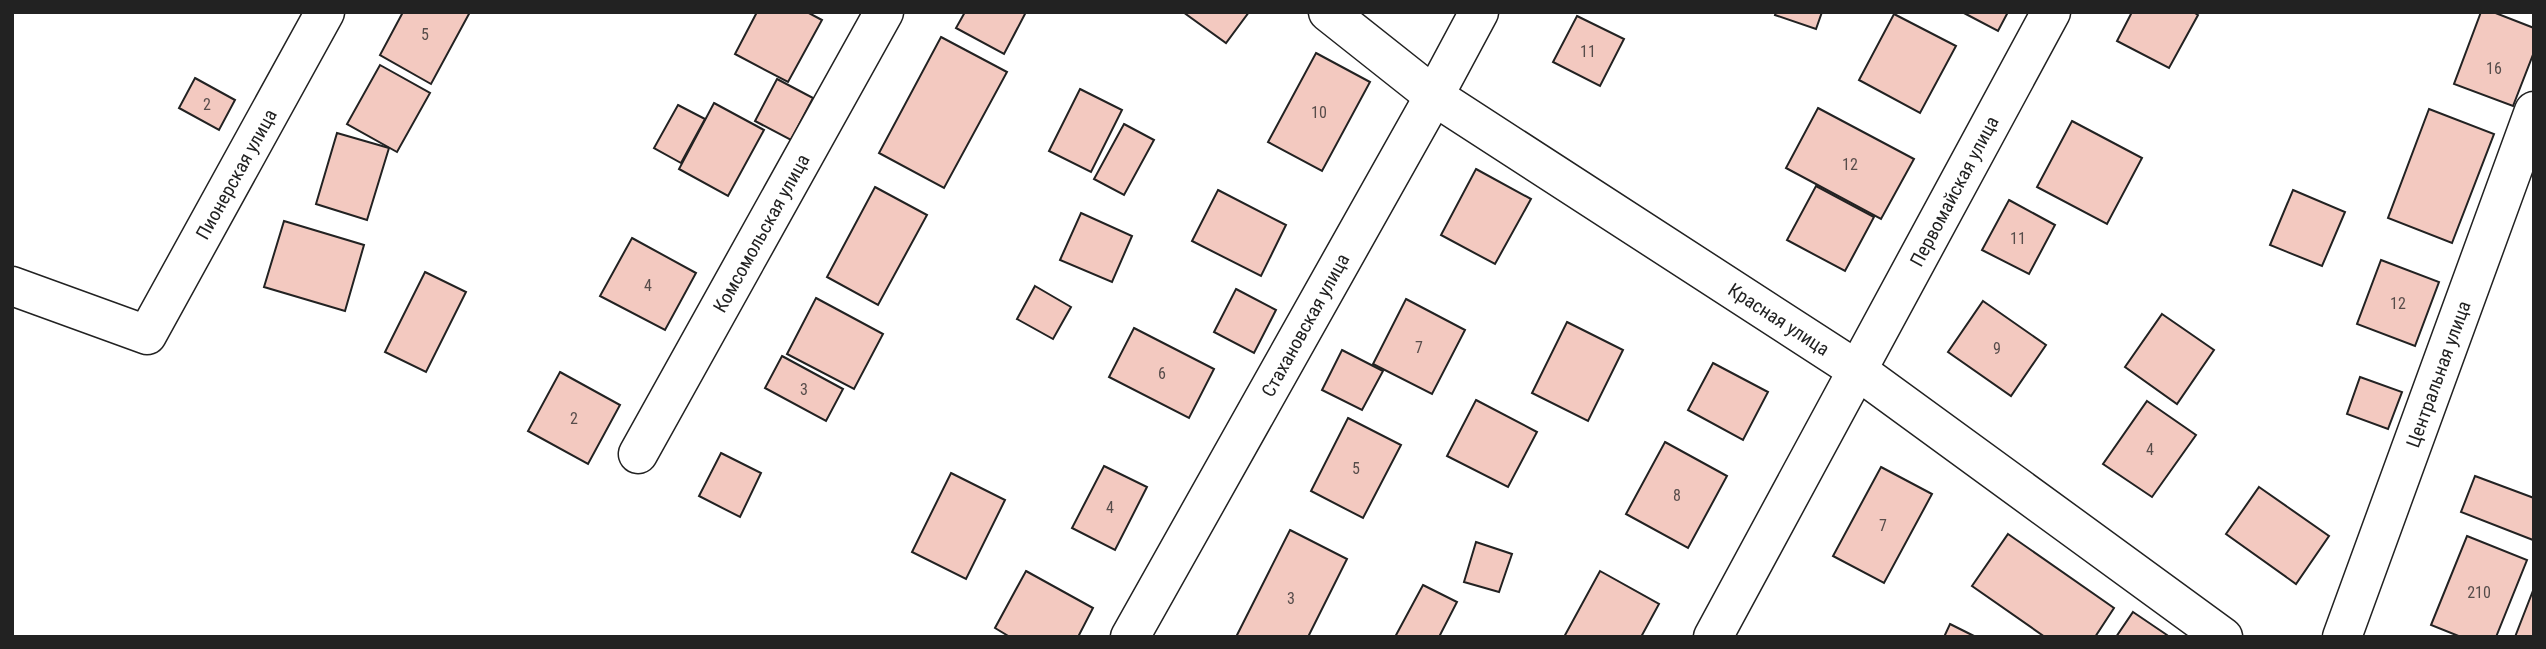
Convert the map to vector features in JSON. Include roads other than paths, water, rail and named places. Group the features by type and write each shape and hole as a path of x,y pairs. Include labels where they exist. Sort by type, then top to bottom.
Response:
{"street":[{"name":"Пионерская улица","path":"12,286 147,335 325,12"},
{"name":"Комсомольская улица","path":"638,454 884,12"},
{"name":"Красная улица","path":"1328,12 1434,96 1857,370 2223,637"},
{"name":"Стахановская улица","path":"1130,637 1479,12"},
{"name":"Первомайская улица","path":"1713,637 2050,12"},
{"name":"Центральная улица","path":"2342,637 2534,111"}]}
